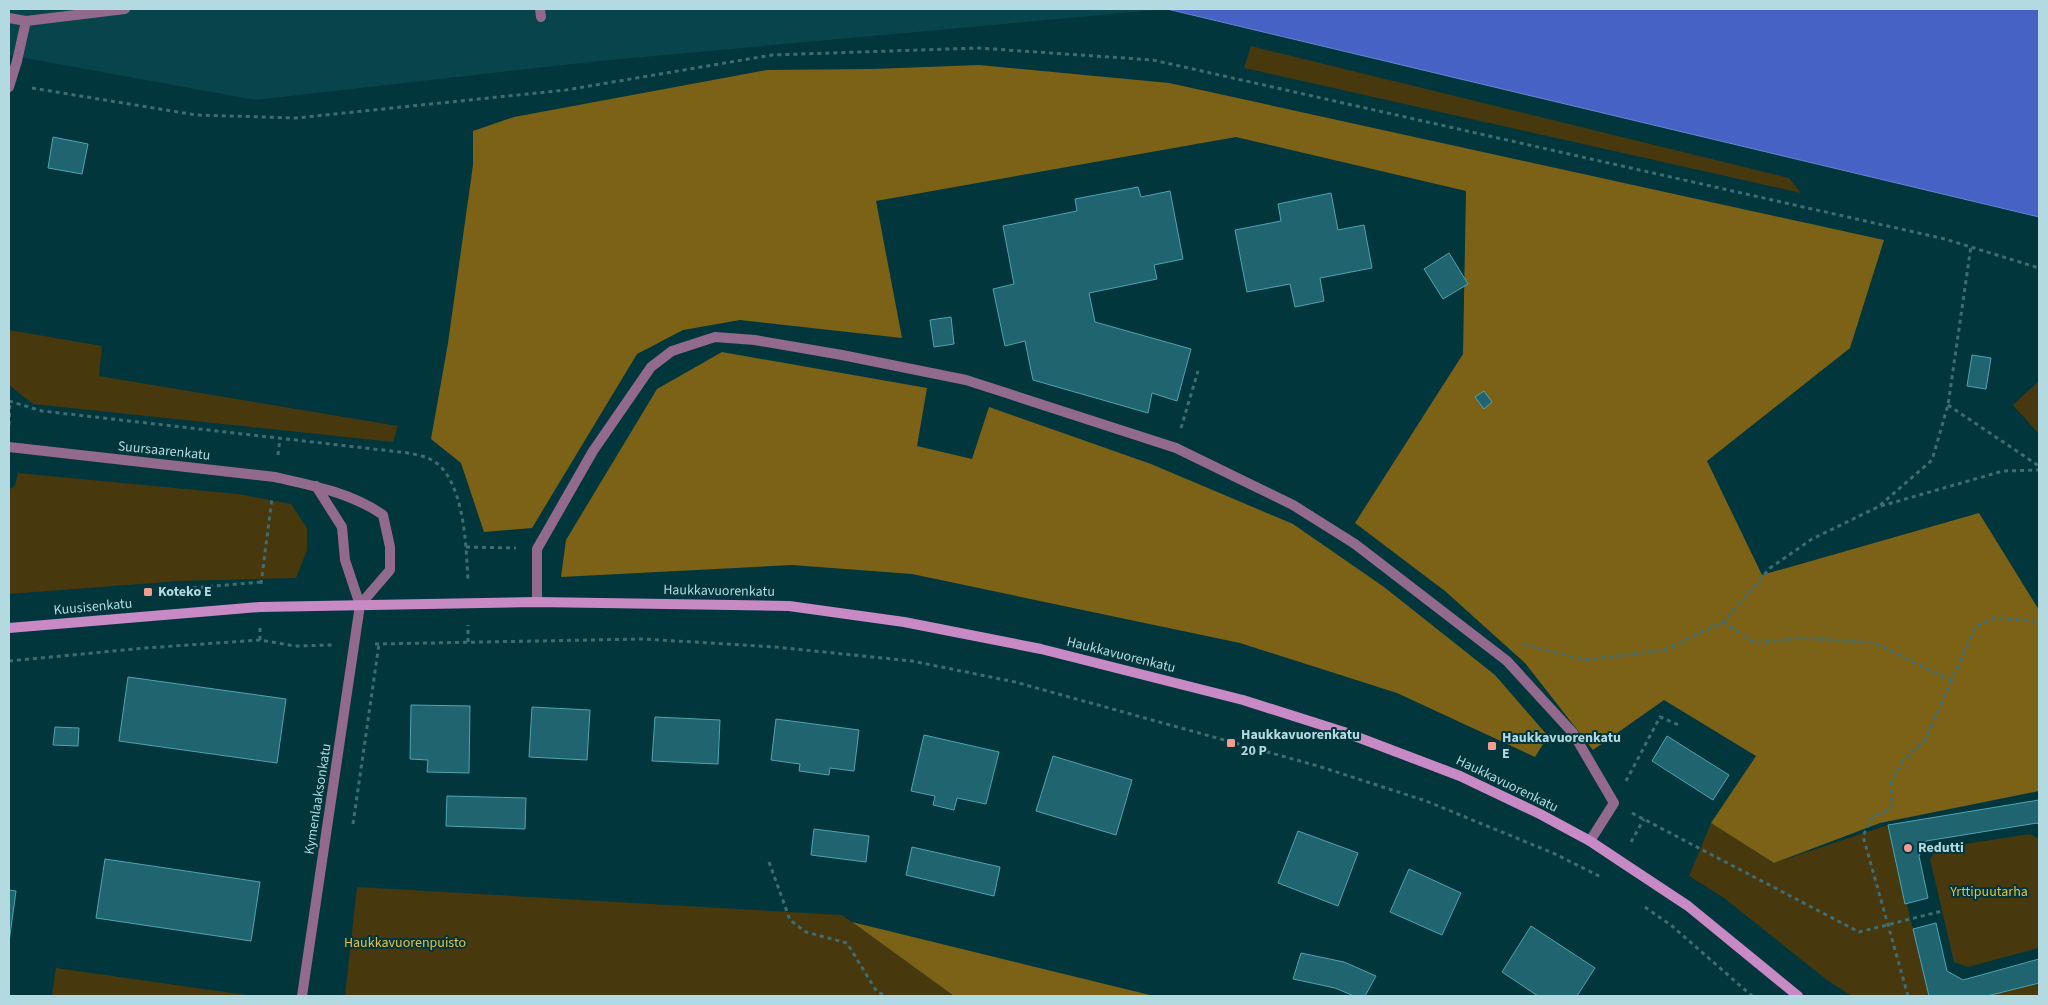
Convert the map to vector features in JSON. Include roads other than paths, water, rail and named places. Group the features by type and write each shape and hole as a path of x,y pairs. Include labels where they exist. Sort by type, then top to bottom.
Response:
{"main road":[{"name":"Haukkavuorenkatu","path":"360,605 537,602 789,606 904,622 1041,649 1244,700 1344,732 1460,776 1540,814 1590,842 1688,906 1798,996"},
{"name":"Kuusisenkatu","path":"9,628 260,607 360,605"}],"street":[{"path":"9,18 26,21 125,9"},
{"path":"9,86 26,21"},
{"path":"537,602 537,549 593,450 651,367 672,350 715,337 755,340 966,380 1176,448 1293,505 1355,544 1508,661 1573,733 1614,803 1590,842"},
{"name":"Suursaarenkatu","path":"9,447 275,477 316,486 370,506 383,516 390,547 390,570 360,605"},
{"path":"316,486 342,526 345,560 360,605"},
{"name":"Kymenlaaksonkatu","path":"302,996 360,605"}],"water":[{"path":"1167,9 2039,9 2039,217"}],"place":[{"name":"Koteko E","path":"148,592"},
{"name":"Haukkavuorenkatu 20 P","path":"1231,743"},
{"name":"Haukkavuorenkatu E","path":"1492,746"},
{"name":"Redutti","path":"1908,848"}],"park label":[{"name":"Yrttipuutarha","path":"1989,892"},
{"name":"Haukkavuorenpuisto","path":"405,943"}]}
